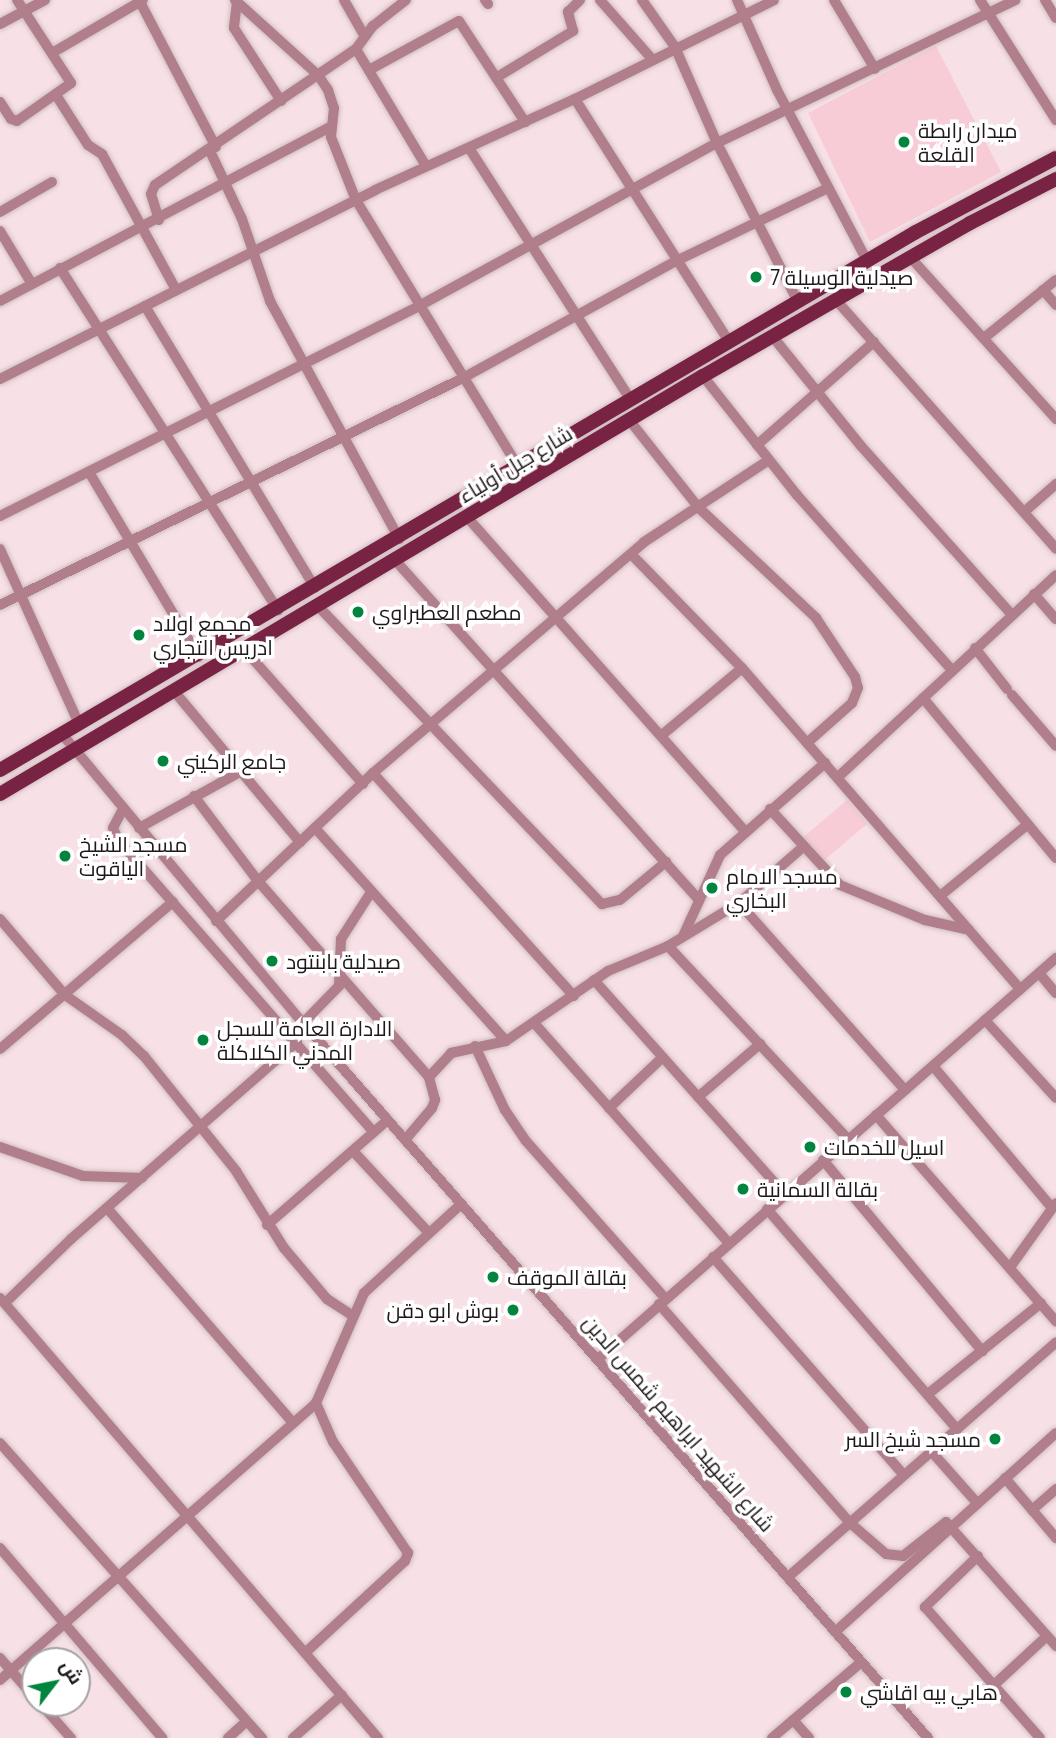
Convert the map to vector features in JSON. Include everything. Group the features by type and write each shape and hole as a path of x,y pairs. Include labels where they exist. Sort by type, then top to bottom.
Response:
{"main road":[{"name":"شارع جبل أولياء","path":"0,770 199,657 519,468 630,399 867,261 1056,158"},
{"name":"شارع جبل أولياء","path":"0,794 703,376 1056,179"}],"street":[{"path":"0,102 17,121 71,83 17,0"},
{"path":"0,24 44,0"},
{"path":"344,0 364,35"},
{"path":"159,220 151,194 155,185 213,149 356,49 364,35 407,0"},
{"path":"499,76 573,31 568,12 580,0"},
{"path":"600,0 652,59"},
{"path":"642,0 675,47 717,143 798,302"},
{"path":"737,0 788,111 867,261"},
{"path":"0,379 356,200 575,99 774,0"},
{"path":"834,0 875,69"},
{"path":"980,0 1056,120"},
{"path":"0,516 419,306 632,187 717,143 1015,0"},
{"path":"1045,0 1056,18"},
{"path":"52,53 141,1 213,149 270,301 398,539"},
{"path":"236,1 234,28 281,101"},
{"path":"236,1 318,75 332,97 330,127 356,200 519,468"},
{"path":"369,70 459,21 499,76 525,121"},
{"path":"356,49 426,166"},
{"path":"56,95 90,147 102,154 176,290"},
{"path":"575,99 729,342"},
{"path":"0,301 226,185 330,127"},
{"path":"469,148 630,399"},
{"path":"0,212 52,182"},
{"path":"0,606 463,377 579,318 678,260 828,188"},
{"path":"0,231 32,284"},
{"path":"911,258 1056,419"},
{"path":"60,268 207,504 278,610"},
{"path":"984,338 1056,280"},
{"path":"1043,290 1056,304"},
{"path":"836,300 1056,549"},
{"path":"145,306 315,588"},
{"path":"773,337 818,394 1012,615"},
{"path":"757,445 874,342"},
{"path":"703,376 769,460 952,670"},
{"path":"630,421 699,508 816,618 855,677 858,688 852,703 807,743"},
{"path":"216,921 373,774 631,554 769,460"},
{"path":"89,472 199,657"},
{"path":"1024,512 1056,484"},
{"path":"467,517 555,620 662,735 744,830"},
{"path":"0,549 79,724"},
{"path":"631,554 742,668 1020,989"},
{"path":"395,560 491,671 697,898"},
{"path":"838,777 1056,575"},
{"path":"1034,594 1056,620"},
{"path":"318,606 601,904 620,900 666,862"},
{"path":"975,648 1056,746"},
{"path":"244,649 363,784"},
{"path":"662,735 742,668"},
{"path":"174,691 300,842"},
{"path":"923,698 1056,858"},
{"name":"شارع الشهيد ابراهيم شمس الدين","path":"62,734 303,1023 928,1738"},
{"path":"683,936 697,898 720,855 744,830 825,763"},
{"path":"139,828 240,772"},
{"path":"373,774 573,996"},
{"path":"194,796 258,881 429,1077 435,1100 432,1108 405,1140"},
{"path":"123,809 113,832 374,1132"},
{"path":"770,809 826,874 855,894 925,920 969,930"},
{"path":"940,896 1027,825"},
{"path":"315,828 506,1041"},
{"path":"429,1077 451,1053 506,1041 535,1024 594,980 668,946 739,903 803,848"},
{"path":"303,1023 336,991 341,978 341,939 371,892"},
{"path":"0,1049 173,902"},
{"path":"739,903 905,1090"},
{"path":"0,919 65,995 133,1044 236,1171 267,1225 327,1299 353,1316"},
{"path":"668,946 848,1139"},
{"path":"598,1359 1056,958"},
{"path":"1039,973 1056,993"},
{"path":"594,980 785,1194"},
{"path":"266,1009 281,997"},
{"path":"985,1020 1056,1098"},
{"path":"535,1024 729,1243"},
{"path":"297,1042 2,1301 378,1738"},
{"path":"698,1097 760,1044"},
{"path":"475,1046 505,1110 526,1141 849,1522 892,1558 908,1553 942,1522 951,1526 1056,1646"},
{"path":"609,1108 663,1058"},
{"path":"933,1066 1054,1205 1011,1266"},
{"path":"876,1115 1011,1266 1056,1321"},
{"path":"267,1225 388,1120"},
{"path":"0,1147 83,1176 142,1178"},
{"path":"353,1151 429,1233"},
{"path":"823,1160 982,1351"},
{"path":"0,1680 115,1575 316,1403 364,1293 461,1204"},
{"path":"107,1208 293,1423"},
{"path":"767,1209 957,1429"},
{"path":"713,1256 903,1474"},
{"path":"928,1394 1041,1303"},
{"path":"788,1577 1056,1342"},
{"path":"306,1652 405,1562 408,1553 333,1441 316,1403"},
{"path":"835,1632 1056,1433"},
{"path":"0,1443 262,1738"},
{"path":"931,1451 977,1503"},
{"path":"1005,1478 1056,1538"},
{"path":"1032,1510 1056,1489"},
{"path":"0,1548 162,1738"},
{"path":"978,1556 925,1607 1040,1738"},
{"path":"995,1685 1048,1636"},
{"path":"0,1658 21,1682"},
{"path":"772,1738 860,1662"},
{"path":"293,1738 342,1695"},
{"path":"52,1717 71,1738"},
{"path":"793,1720 809,1738"},
{"path":"228,1738 247,1721"}],"shaded area":[{"name":"ميدان رابطة القلعة","path":"936,46 1001,172 870,242 808,113"},
{"path":"847,800 867,824 821,863 801,839"}],"place":[{"name":"ميدان رابطة القلعة","path":"904,142"},
{"name":"صيدلية الوسيلة 7","path":"756,277"},
{"name":"مطعم العطبراوي","path":"358,612"},
{"name":"مجمع اولاد ادريس التجاري","path":"139,635"},
{"name":"جامع الركيني","path":"163,761"},
{"name":"مسجد الشيخ الياقوت","path":"65,856"},
{"name":"مسجد الامام البخاري","path":"712,888"},
{"name":"صيدلية بابنتود","path":"272,961"},
{"name":"الادارة العامة للسجل المدني الكلاكلة","path":"203,1040"},
{"name":"اسيل للخدمات","path":"810,1147"},
{"name":"بقالة السمانية","path":"743,1189"},
{"name":"بقالة الموقف","path":"493,1277"},
{"name":"بوش ابو دقن","path":"513,1310"},
{"name":"مسجد شيخ السر","path":"995,1439"},
{"name":"هابي بيه اقاشي","path":"846,1692"}]}
